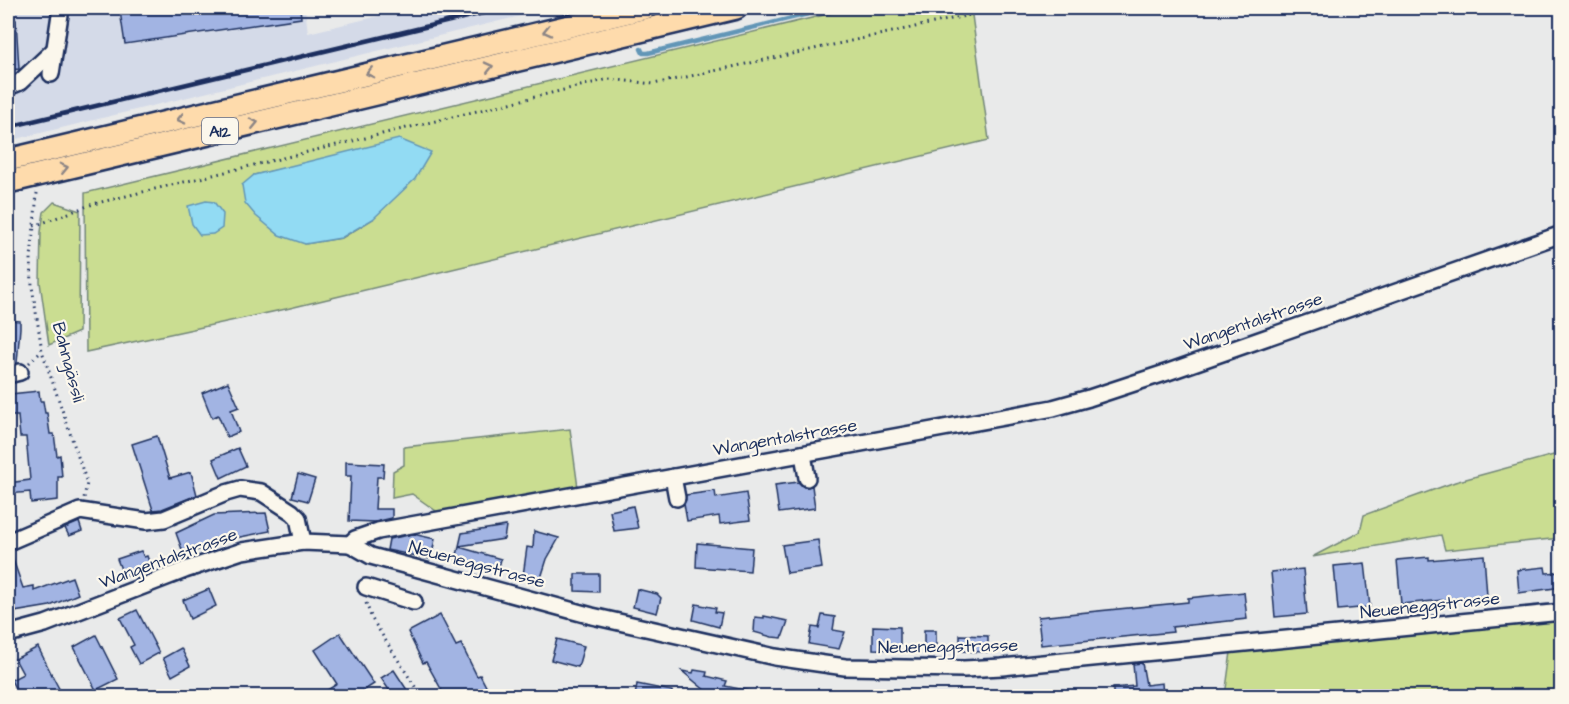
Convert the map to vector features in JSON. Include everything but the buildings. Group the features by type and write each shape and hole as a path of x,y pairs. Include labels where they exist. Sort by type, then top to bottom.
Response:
{"highway":[{"name":"A12","path":"8,160 645,8"},
{"name":"A12","path":"8,182 736,8"}],"street":[{"path":"51,74 61,8"},
{"path":"8,87 20,82 53,51"},
{"name":"Wangentalstrasse","path":"8,634 45,624 185,570 242,551 303,542 350,544 355,539 378,531 1015,415 1089,398 1562,234"},
{"path":"803,453 807,478"},
{"path":"673,477 677,498"},
{"path":"8,542 80,511 146,521 164,519 240,489 268,495 298,518 303,542"},
{"name":"Neueneggstrasse","path":"350,544 371,556 592,616 775,657 846,667 964,669 1002,667 1562,612"},
{"path":"366,587 414,602"}],"path":[{"path":"34,226 93,204 609,79 654,84 970,15"},
{"name":"Bahngässli","path":"37,192 31,258 32,286 42,351 87,483 80,511"},
{"path":"366,587 366,605 372,619 421,696"}],"shaded area":[{"path":"8,8 305,8 308,33 412,8 553,8 8,141"}],"green space":[{"path":"853,8 971,8 989,140 286,309 86,352 85,193","holes":["289,167 373,219 342,238 305,244 254,175"]},
{"path":"54,202 80,211 79,332 49,345 40,282 41,232 44,212"},
{"path":"570,429 578,488 439,513 412,494 392,498 393,471 404,465 404,447"},
{"path":"1561,453 1561,538 1445,550 1441,535 1312,557 1360,532 1364,515 1455,482"},
{"path":"1561,620 1561,696 1225,696 1231,652 1504,622"}],"water":[{"path":"399,139 431,152 415,179 373,219 341,238 305,244 279,235 256,216 245,203 242,185 254,175"},
{"path":"206,201 214,202 223,214 222,228 213,234 200,235 192,224 188,206"}],"waterway":[{"path":"641,49 643,53 648,53 833,8"}],"railway":[{"path":"8,127 504,8"}]}
